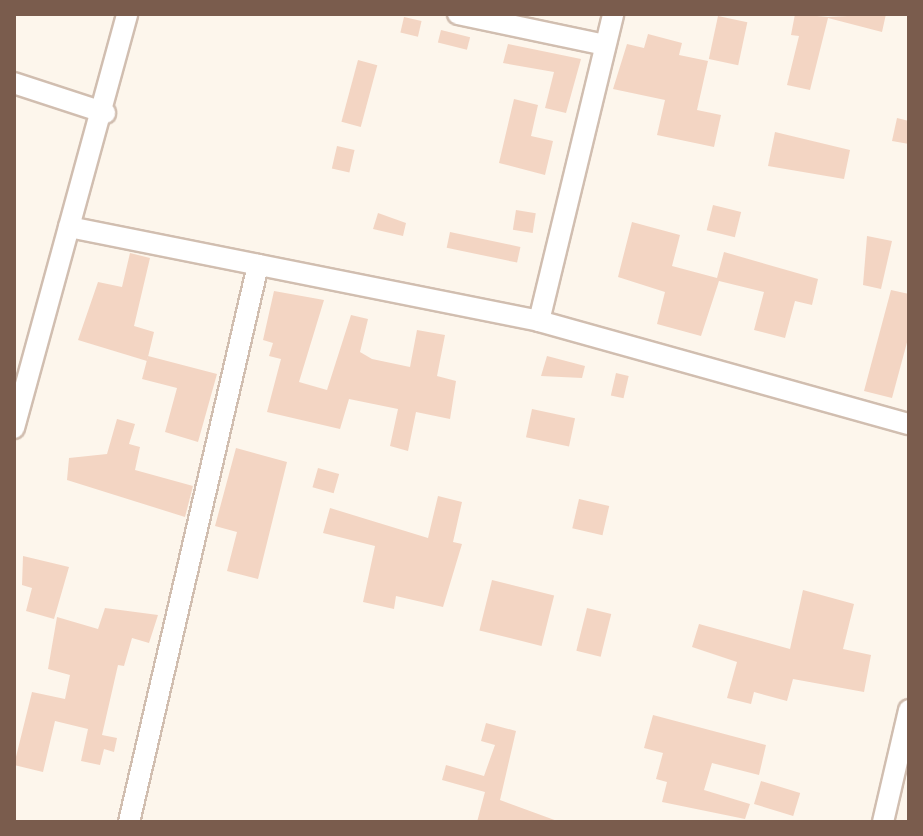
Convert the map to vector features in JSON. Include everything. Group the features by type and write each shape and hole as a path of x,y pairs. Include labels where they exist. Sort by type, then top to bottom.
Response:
{"street":[{"path":"14,428 69,227 105,113 127,14"},
{"path":"458,14 605,45"},
{"path":"539,321 613,14"},
{"path":"14,83 105,113"},
{"path":"69,227 539,321 909,424"},
{"path":"129,822 258,265"},
{"path":"883,822 909,710"}],"building":[{"path":"795,14 828,17 886,14 882,32 828,18 810,90 787,85 799,36 791,35"},
{"path":"718,16 747,22 738,65 709,59"},
{"path":"404,17 422,21 418,37 400,33"},
{"path":"441,30 470,37 467,50 438,43"},
{"path":"648,34 682,43 679,55 708,61 697,110 721,115 714,147 657,135 665,100 613,89 627,44 644,48"},
{"path":"508,44 581,59 566,113 545,108 554,72 503,63"},
{"path":"358,60 377,65 361,127 341,122"},
{"path":"514,99 538,105 531,136 553,141 545,175 499,163"},
{"path":"897,118 909,121 909,144 892,141"},
{"path":"775,132 850,150 844,179 768,166"},
{"path":"337,146 355,150 349,172 332,168"},
{"path":"713,205 741,212 735,237 707,230"},
{"path":"516,210 536,213 533,233 513,230"},
{"path":"378,213 406,223 403,236 373,229"},
{"path":"632,222 680,235 672,266 717,278 724,252 818,279 812,305 795,301 785,338 754,330 764,292 719,281 701,336 657,324 665,292 618,277"},
{"path":"450,232 520,247 517,263 447,248"},
{"path":"867,236 892,241 881,289 863,285"},
{"path":"130,253 150,258 134,326 154,332 147,361 78,340 98,282 122,287"},
{"path":"891,290 909,294 909,335 892,398 864,391"},
{"path":"274,291 324,300 299,382 327,390 351,315 368,319 360,352 372,359 410,367 417,330 445,335 437,376 456,381 450,419 416,412 408,451 390,446 398,409 349,399 340,429 267,412 281,359 269,356 273,343 263,340"},
{"path":"148,356 217,374 198,442 165,432 177,388 142,379"},
{"path":"547,356 585,366 582,378 541,376"},
{"path":"616,373 629,376 623,398 611,395"},
{"path":"532,409 575,418 569,447 526,437"},
{"path":"117,419 135,424 129,444 140,447 135,470 193,486 185,517 67,480 69,458 107,454"},
{"path":"236,448 287,462 258,579 227,571 237,532 215,526"},
{"path":"318,468 339,474 334,493 312,487"},
{"path":"438,496 462,502 453,542 462,544 443,607 396,596 394,609 363,602 375,546 323,533 330,508 428,538"},
{"path":"579,499 609,506 602,535 572,528"},
{"path":"23,556 69,567 54,619 26,611 32,588 22,585"},
{"path":"492,580 554,595 542,646 479,630"},
{"path":"803,590 854,604 843,649 871,655 864,692 793,679 787,701 754,692 751,704 727,698 737,662 692,647 699,624 790,649"},
{"path":"105,608 158,615 149,643 132,638 124,666 118,665 102,735 117,738 114,752 104,749 100,765 81,761 88,729 55,721 43,772 14,765 32,692 65,699 70,675 48,669 57,617 98,629"},
{"path":"587,608 611,614 601,657 576,651"},
{"path":"653,715 766,745 759,775 712,763 704,790 750,804 745,819 662,802 667,782 656,779 663,753 644,748"},
{"path":"486,723 516,731 500,800 560,822 477,822 485,792 442,780 446,765 484,776 495,745 481,741"},
{"path":"761,781 800,793 793,816 754,804"}]}
